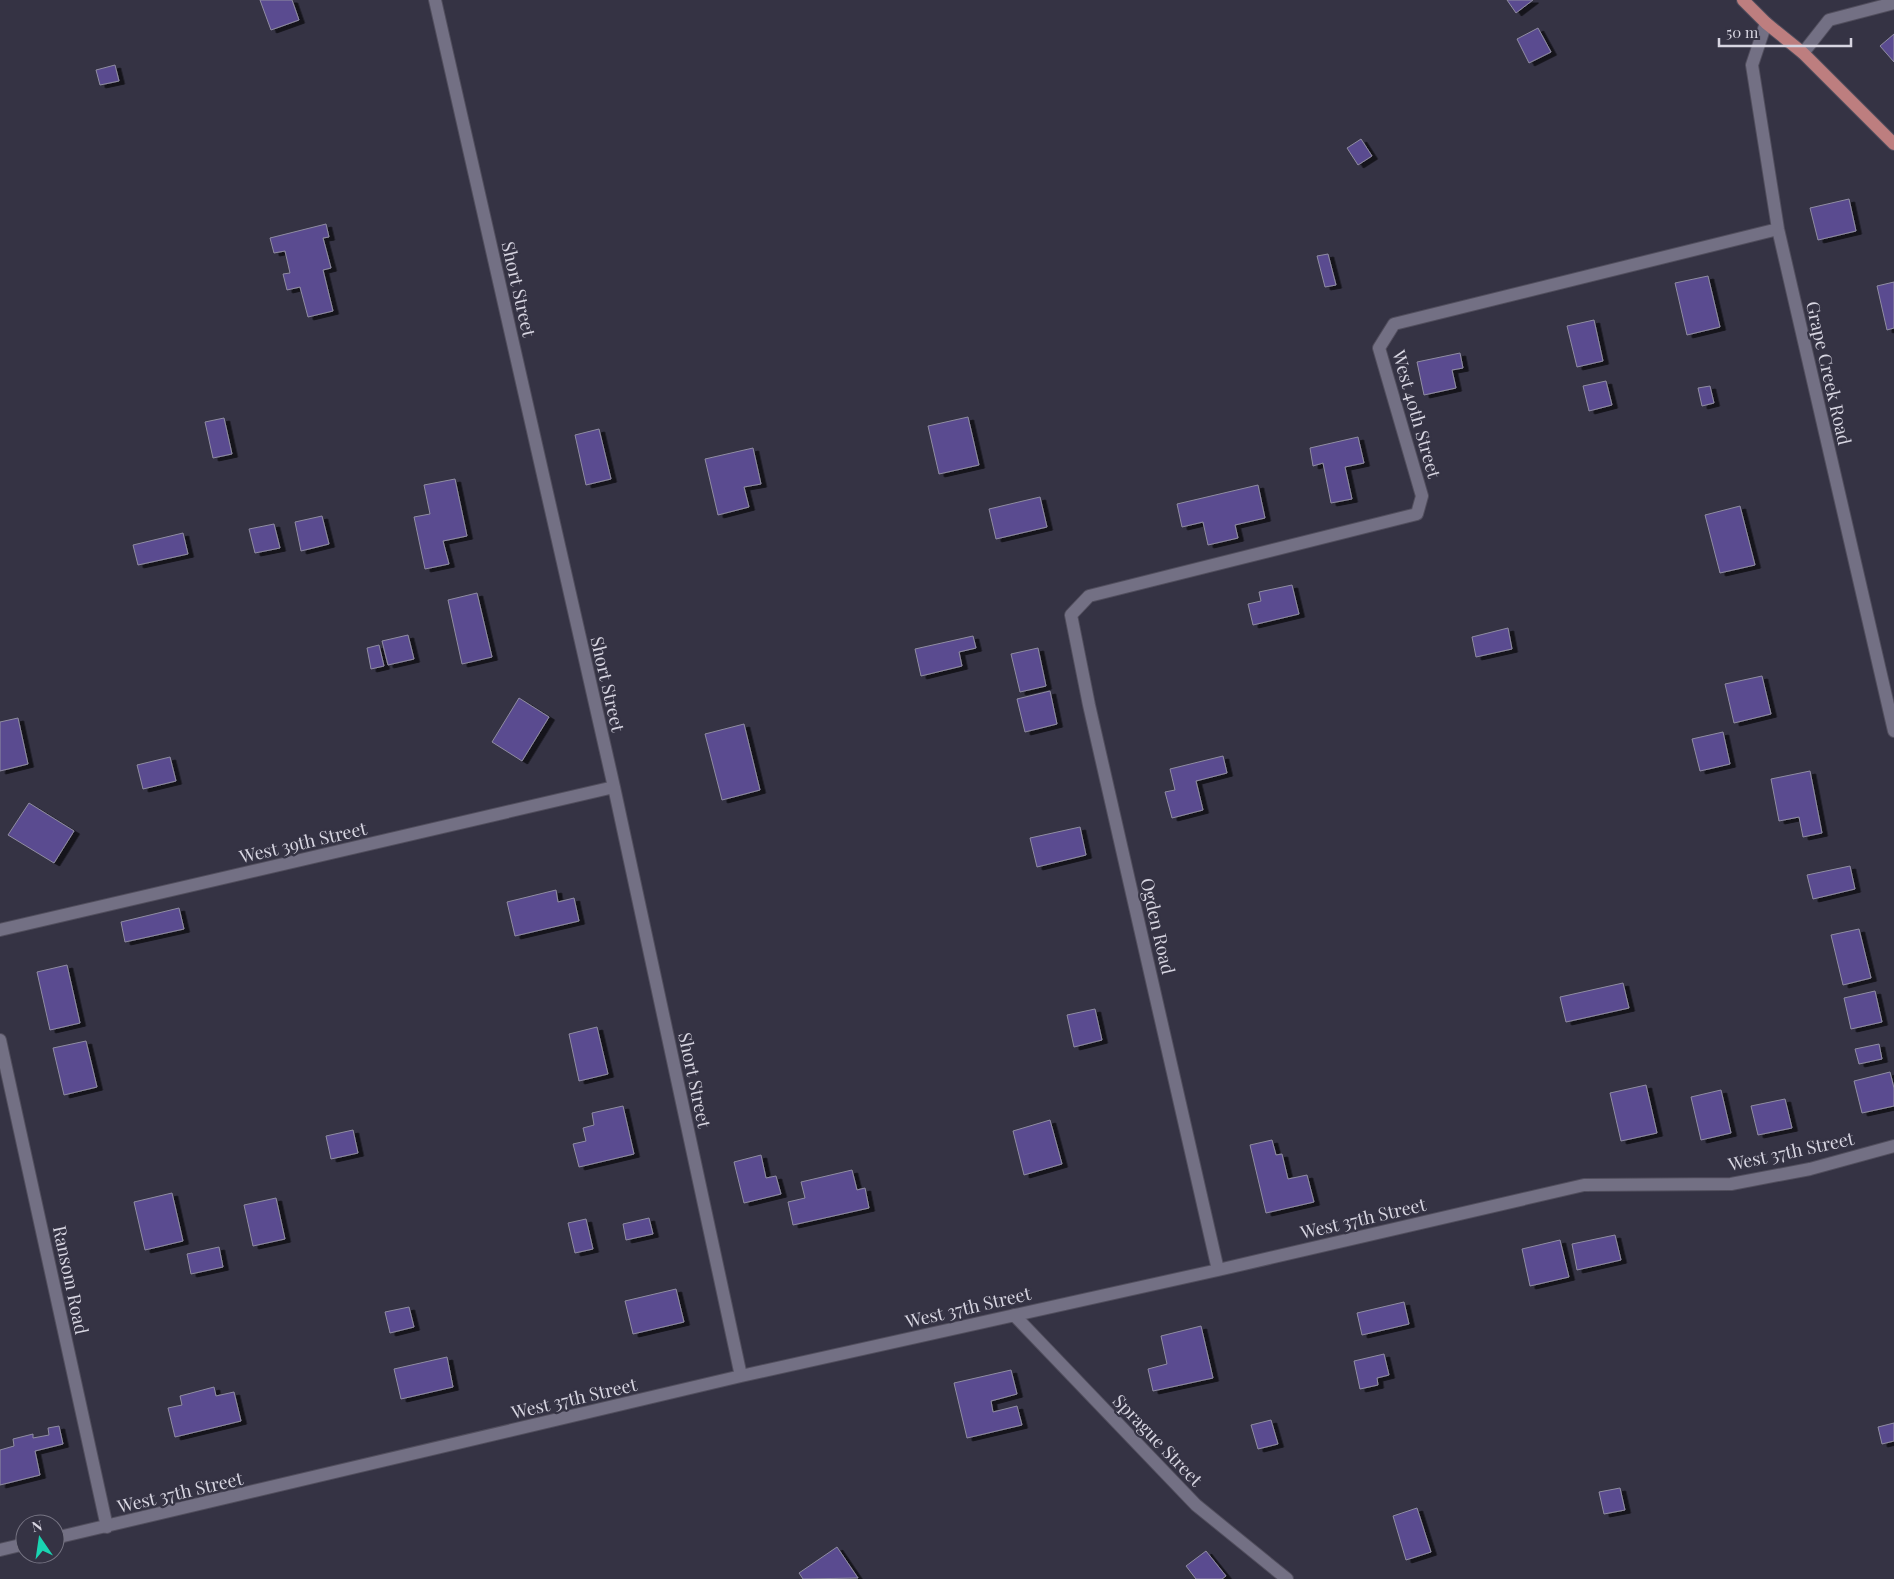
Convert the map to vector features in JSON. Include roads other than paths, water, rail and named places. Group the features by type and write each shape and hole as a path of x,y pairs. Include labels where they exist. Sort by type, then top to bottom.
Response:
{"main road":[{"path":"1743,0 1803,53 1894,144"}],"street":[{"name":"Short Street","path":"435,0 614,787 741,1376"},
{"path":"1803,53 1828,20 1894,3"},
{"name":"Grape Creek Road","path":"1766,22 1752,65 1778,229 1894,731"},
{"name":"West 40th Street","path":"1089,596 1417,514 1422,496 1379,348 1394,324 1778,229"},
{"name":"Ogden Road","path":"1089,596 1071,615 1089,705 1218,1270"},
{"name":"West 39th Street","path":"0,930 614,787"},
{"name":"Ransom Road","path":"0,1040 107,1527"},
{"name":"West 37th Street","path":"65,1536 741,1376 1218,1270 1584,1184 1731,1184 1810,1169 1894,1146"},
{"name":"Sprague Street","path":"1014,1315 1196,1505 1287,1579"},
{"path":"0,1550 15,1546"}]}
